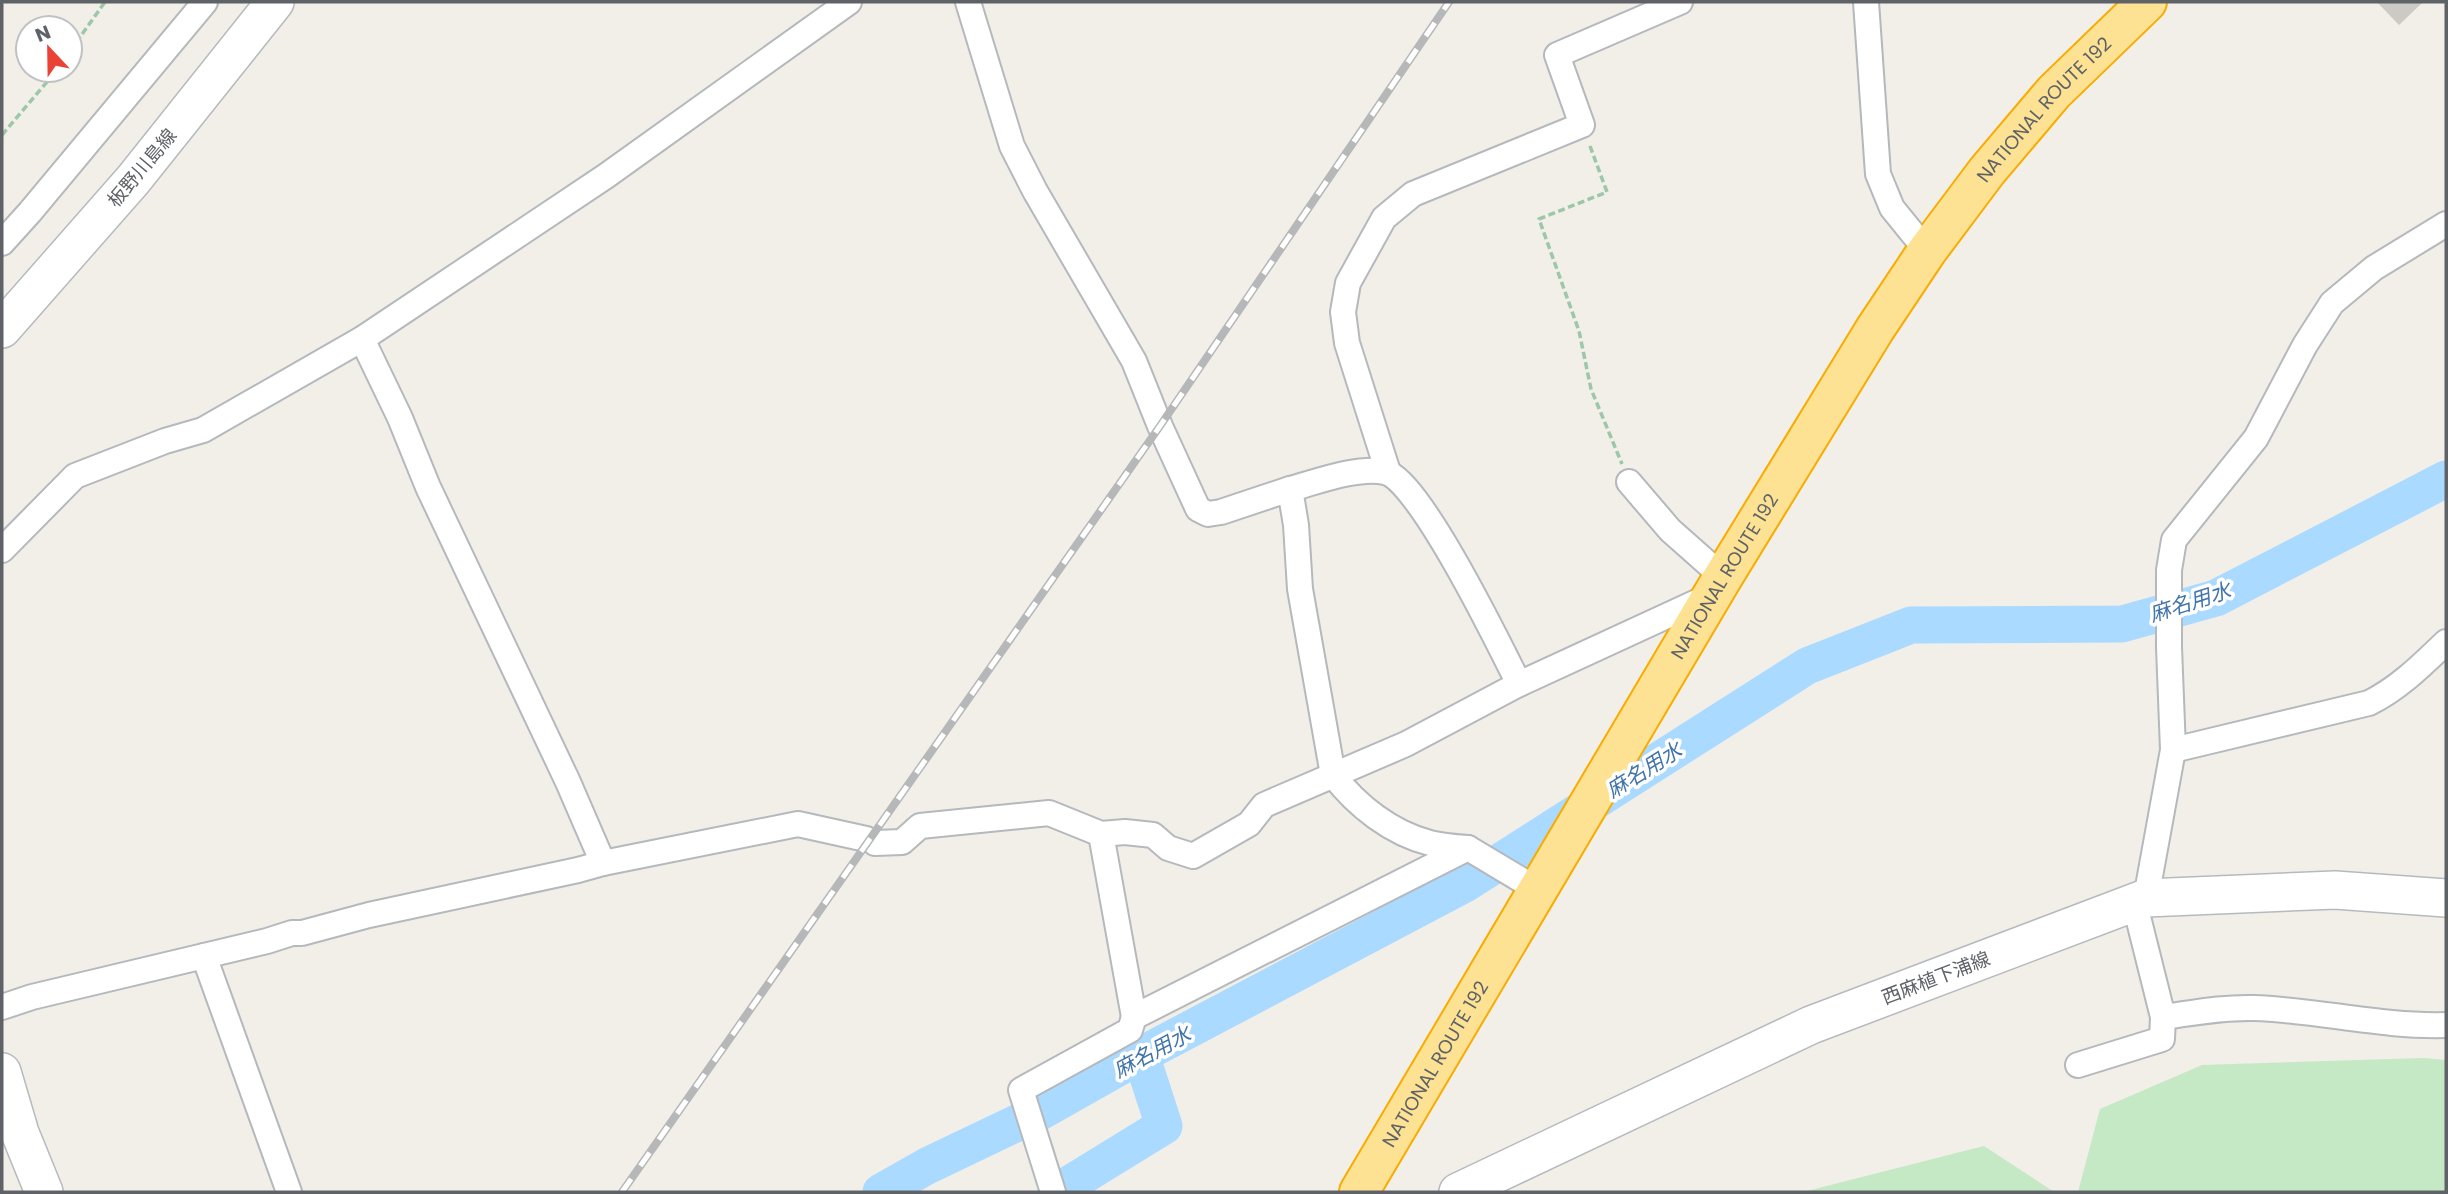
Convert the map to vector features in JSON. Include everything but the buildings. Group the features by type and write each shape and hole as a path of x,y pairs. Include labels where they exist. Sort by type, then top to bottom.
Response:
{"highway":[{"name":"NATIONAL ROUTE 192","path":"1359,1192 1525,882 1567,840 1867,341 1927,251 1987,171 2054,92 2147,2"}],"main road":[{"name":"板野川島線","path":"2,329 133,180 275,2"},
{"name":"西麻植下浦線","path":"1458,1192 1811,1025 2147,898 2335,890 2446,898"},
{"path":"2,1072 20,1133 44,1192"}],"street":[{"path":"2,243 205,2"},
{"path":"2,550 75,477 165,440 203,430 362,339 606,176 849,2"},
{"path":"968,2 1012,146 1035,191 1134,362 1198,509 1208,514 1221,512 1290,489 1369,470 1388,472"},
{"path":"1520,684 1459,566 1408,491 1388,472 1348,343 1343,312 1349,283 1384,218 1413,194 1582,125 1557,55 1680,2"},
{"path":"1866,2 1878,174 1892,208 1927,251"},
{"path":"2078,1065 2162,1039 2163,1017 2137,913 2147,898 2173,750 2169,570 2174,540 2256,438 2305,345 2332,303 2374,268 2446,224"},
{"path":"362,339 603,863"},
{"path":"2,1007 32,997 369,915 603,863 799,824 871,841 902,842 920,826 1049,813 1101,834 1125,832 1153,835 1168,848 1193,856 1249,824 1264,805 1406,744 1520,684 1717,587 1629,482"},
{"path":"1290,489 1296,525 1300,589 1333,775 1350,798 1399,832 1431,844 1473,850 1525,882"},
{"path":"2173,750 2369,703 2415,673 2446,642"},
{"path":"1053,1192 1021,1090 1130,1030 1134,1017 1101,834"},
{"path":"1134,1017 1473,850"},
{"path":"204,956 289,1192"},
{"path":"2163,1017 2216,1009 2251,1008 2404,1025 2446,1025"}],"path":[{"path":"84,31 105,2"},
{"path":"2,135 45,84"},
{"path":"1582,125 1607,192 1539,219 1579,331 1591,389 1629,482"}],"green space":[{"path":"2424,1058 2446,1060 2446,1192 2078,1192 2100,1109 2202,1065"},
{"path":"1984,1146 2054,1192 1803,1192"}],"waterway":[{"name":"麻名用水","path":"881,1192 927,1166 1042,1111 1141,1055 1465,884 1807,666 1911,625 2122,624 2216,598 2446,479"},
{"path":"1068,1192 1068,1185 1164,1126 1141,1055"}],"railway":[{"path":"622,1192 1160,426 1449,2"}]}
